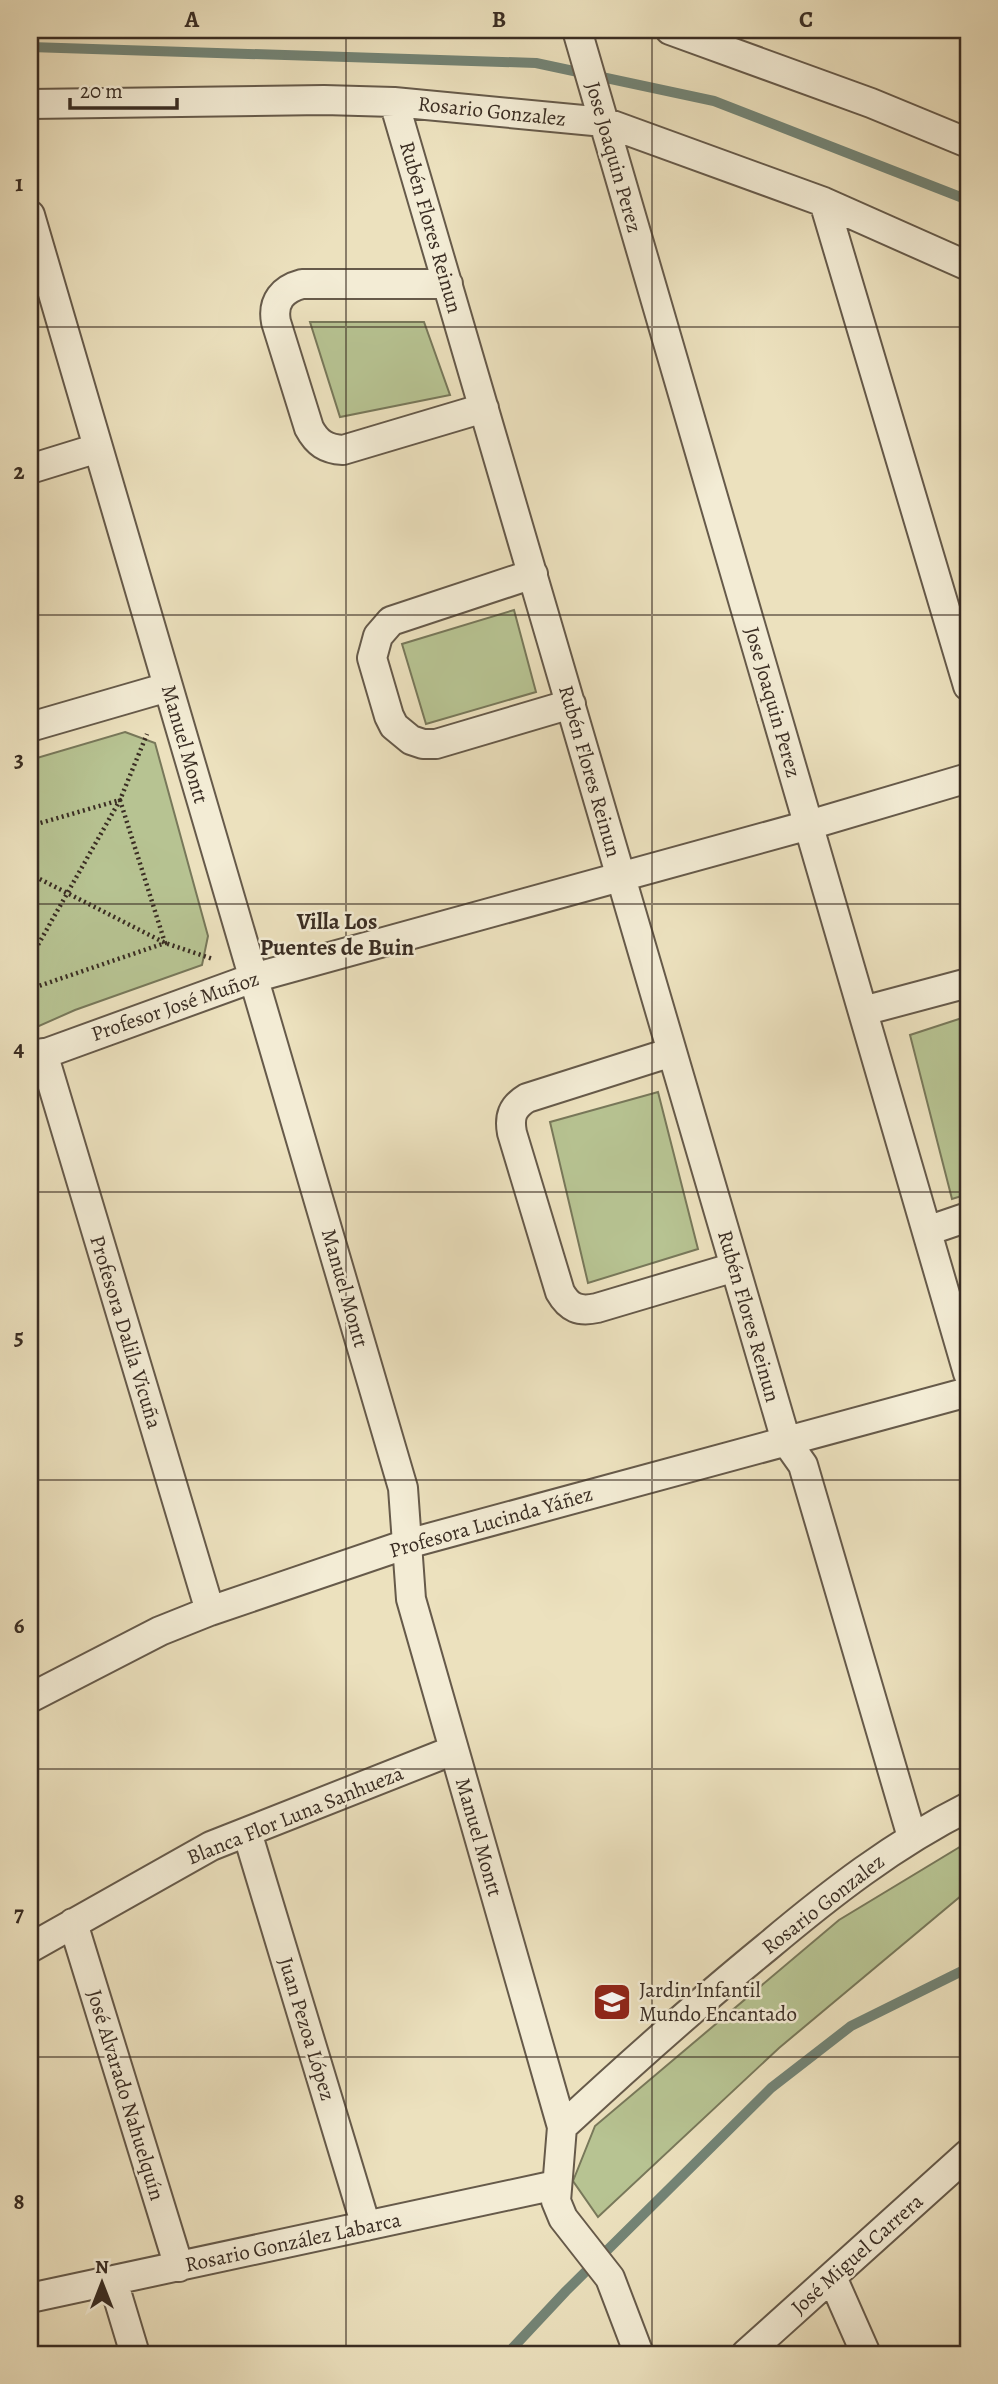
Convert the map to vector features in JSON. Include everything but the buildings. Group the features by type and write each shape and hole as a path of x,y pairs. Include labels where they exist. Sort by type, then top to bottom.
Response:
{"street":[{"path":"670,30 872,103 968,143"},
{"name":"Jose Joaquin Perez","path":"579,34 968,1373"},
{"name":"Rosario Gonzalez","path":"30,104 324,100 394,102 604,122 824,202 968,266"},
{"name":"Rubén Flores Reinun","path":"394,102 786,1441 803,1465 912,1837"},
{"path":"824,202 968,686"},
{"name":"Manuel Montt","path":"30,215 38,273 98,448 403,1488 411,1599 562,2127 556,2201 563,2218 610,2278 639,2354"},
{"path":"448,284 302,284 285,291 279,298 275,305 276,323 309,428 319,443 326,447 343,450 484,408"},
{"path":"30,469 98,448"},
{"path":"533,574 391,621 384,627 373,647 374,669 388,716 394,726 402,734 423,744 448,741 571,704"},
{"path":"30,727 168,687"},
{"name":"Profesor José Muñoz","path":"36,1056 253,978 968,778"},
{"path":"863,1011 968,983"},
{"path":"672,1052 518,1103 512,1111 510,1122 516,1147 560,1292 565,1302 573,1308 585,1311 597,1308 735,1267"},
{"name":"Profesora Dalila Vicuña","path":"36,1056 209,1611"},
{"path":"927,1231 968,1217"},
{"name":"Profesora Lucinda Yáñez","path":"30,1698 160,1631 209,1611 407,1544 968,1392"},
{"name":"Blanca Flor Luna Sanhueza","path":"30,1948 211,1846 454,1750"},
{"name":"Rosario Gonzalez","path":"562,2127 722,1983 840,1888 912,1837 968,1807"},
{"name":"Juan Pezoa López","path":"247,1832 366,2226"},
{"name":"José Alvarado Nahuelquín","path":"73,1923 179,2267"},
{"name":"José Miguel Carrera","path":"746,2354 968,2154"},
{"name":"Rosario González Labarca","path":"30,2298 556,2185"},
{"path":"832,2277 866,2354"},
{"path":"113,2281 135,2354"}],"path":[{"path":"30,959 120,800 148,736 135,697"},
{"path":"30,825 120,800"},
{"path":"120,800 165,943"},
{"path":"30,874 165,943 214,959 224,988"},
{"path":"30,989 165,943"}],"green space":[{"path":"310,322 424,322 450,395 340,417"},
{"path":"514,610 536,692 426,724 402,644"},
{"path":"125,732 155,743 208,936 202,965 75,1010 30,1030 30,760"},
{"path":"968,1016 968,1194 952,1199 910,1035"},
{"path":"658,1092 698,1249 588,1283 550,1122"},
{"path":"968,1842 968,1890 779,2048 598,2217 573,2181 595,2126 839,1920"}],"waterway":[{"path":"30,47 536,63 714,101 968,200"},
{"path":"507,2354 566,2291 771,2088 851,2026 968,1968"}],"place":[{"name":"Jardin Infantil Mundo Encantado","path":"612,2002"}],"district":[{"name":"Villa Los Puentes de Buin","path":"337,934"}]}
